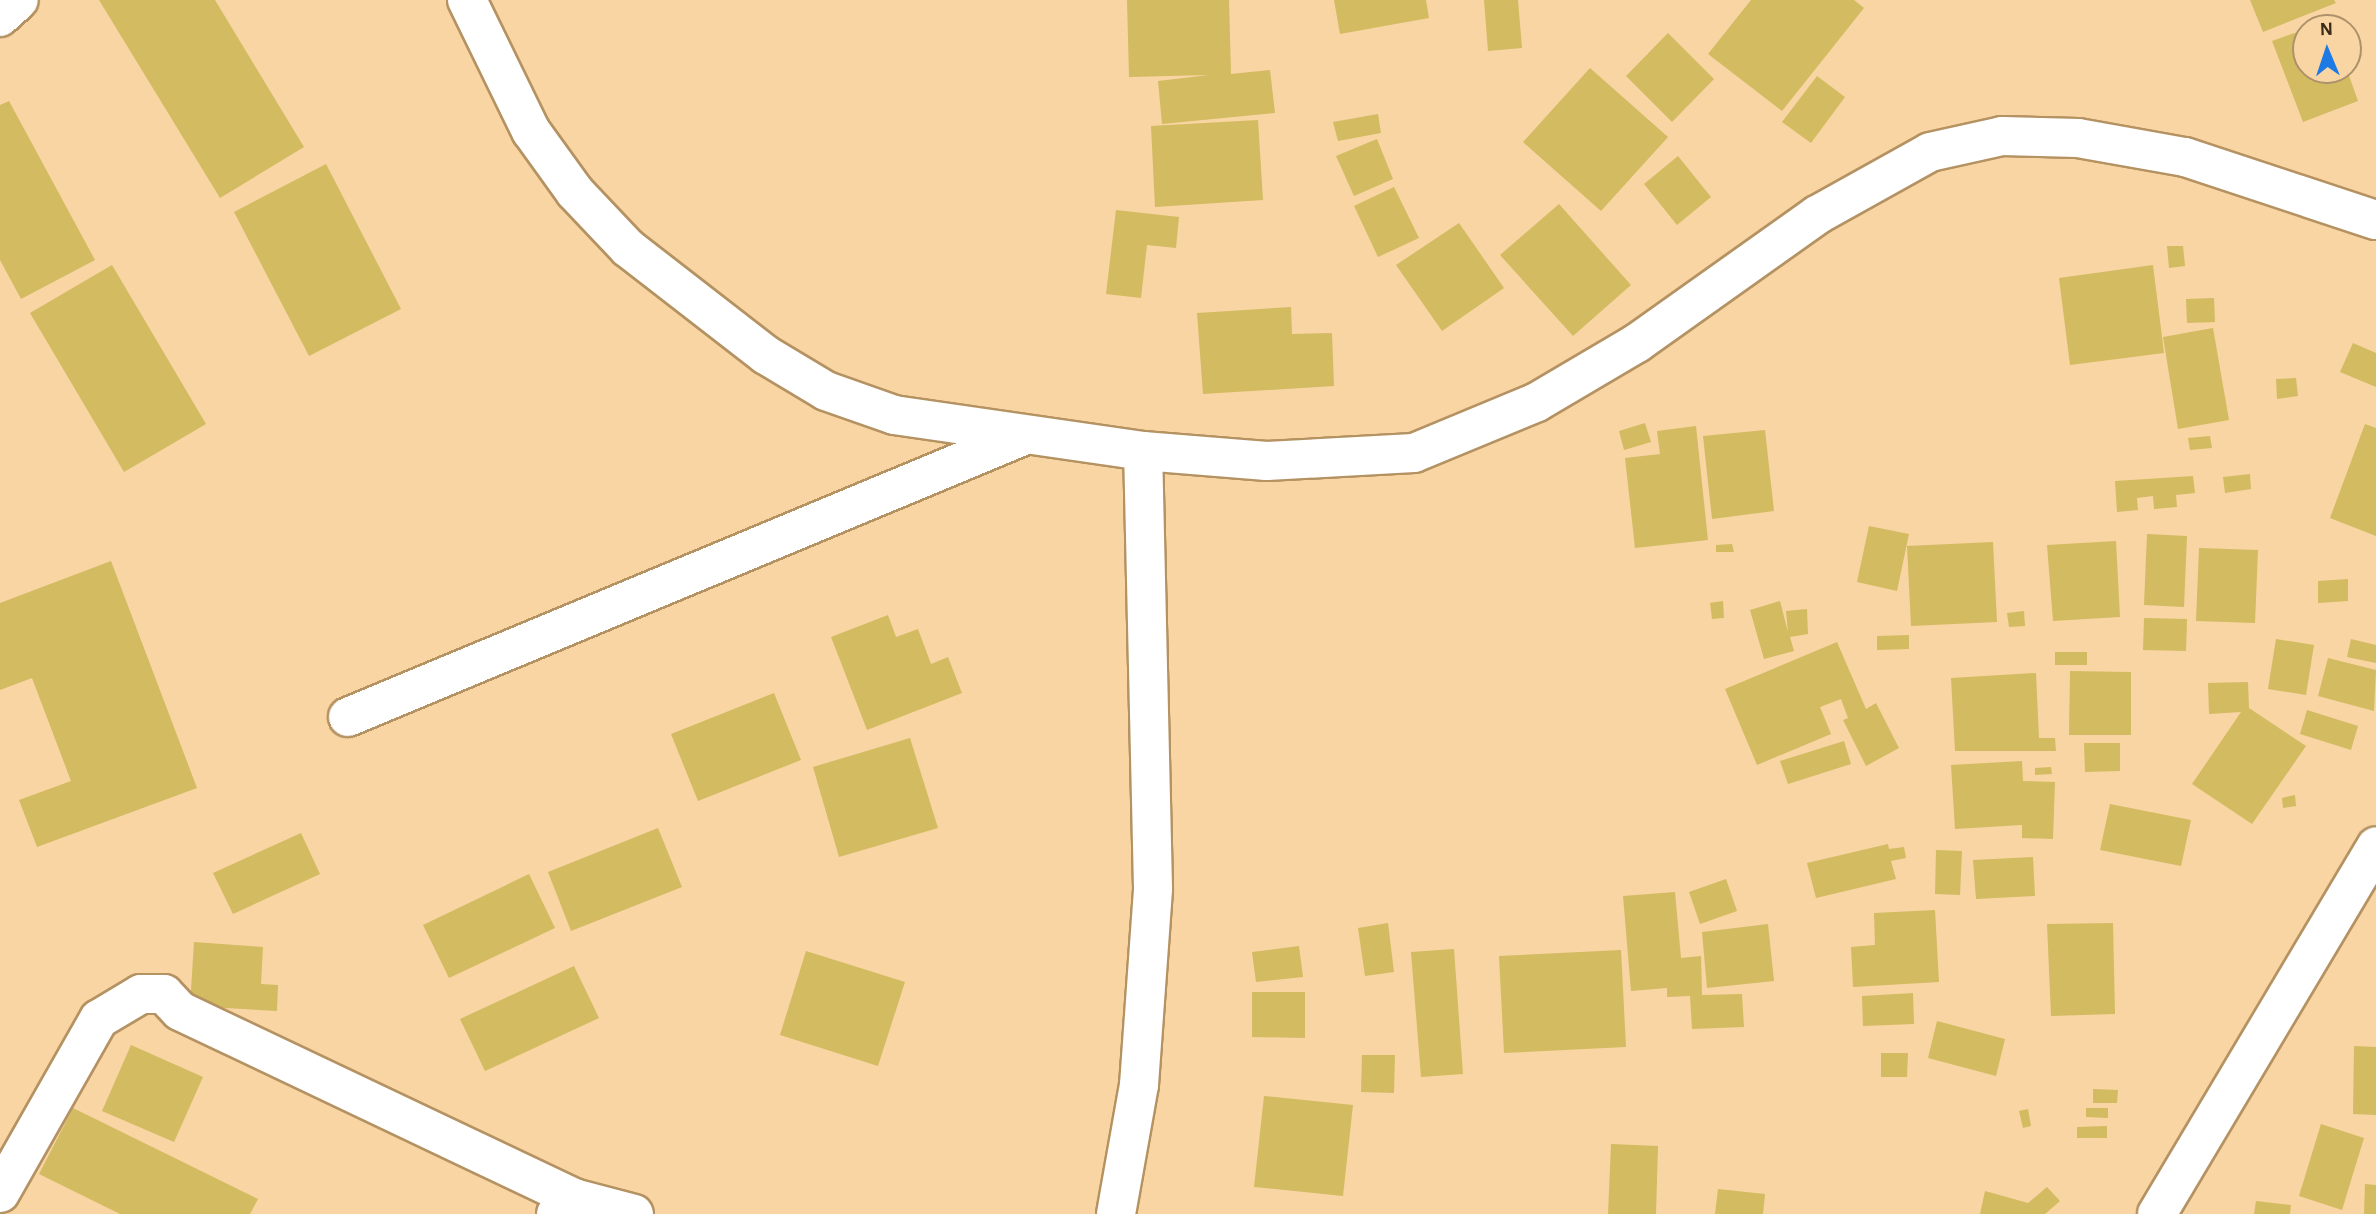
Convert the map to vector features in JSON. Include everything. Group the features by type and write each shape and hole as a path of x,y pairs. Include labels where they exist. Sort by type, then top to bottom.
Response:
{"street":[{"path":"0,18 19,0"},
{"path":"467,0 531,131 575,192 628,248 766,355 827,391 894,415 1023,436 1143,451 1267,461 1414,453 1537,402 1626,350 1817,215 1930,152 2002,136 2078,138 2185,157 2376,220"},
{"path":"348,717 1023,436"},
{"path":"1116,1214 1139,1085 1153,888 1143,451"},
{"path":"2157,1214 2376,846"},
{"path":"0,1193 99,1019 141,994 164,994 180,1011 565,1206 634,1214"}],"building":[{"path":"99,0 215,0 304,147 220,198"},
{"path":"1127,0 1229,0 1231,74 1270,70 1275,113 1162,124 1158,81 1209,75 1129,77"},
{"path":"1334,0 1426,0 1429,18 1340,34"},
{"path":"1484,0 1518,0 1522,48 1488,51"},
{"path":"1751,0 1854,0 1864,8 1782,111 1708,54"},
{"path":"2250,0 2334,0 2336,3 2308,14 2292,14 2292,20 2263,32"},
{"path":"1668,33 1714,79 1672,122 1626,76"},
{"path":"2292,34 2292,84 2352,84 2358,101 2303,122 2272,41"},
{"path":"1590,68 1668,137 1601,211 1523,142"},
{"path":"1817,76 1845,97 1811,143 1782,122"},
{"path":"9,101 95,260 21,299 0,260 0,105"},
{"path":"1378,114 1381,133 1338,141 1333,122"},
{"path":"1258,120 1263,200 1155,207 1151,126"},
{"path":"1377,139 1393,179 1354,196 1336,156"},
{"path":"1678,156 1711,197 1677,225 1644,184"},
{"path":"326,164 401,309 309,356 234,212"},
{"path":"1394,187 1419,238 1378,257 1354,206"},
{"path":"1559,204 1631,285 1573,336 1500,255"},
{"path":"1116,210 1179,217 1176,248 1147,245 1141,298 1106,294"},
{"path":"1459,223 1504,288 1442,331 1396,265"},
{"path":"2167,246 2183,246 2185,266 2169,268"},
{"path":"112,265 206,424 124,472 30,313"},
{"path":"2153,265 2164,353 2070,365 2059,278"},
{"path":"2214,298 2215,322 2187,323 2186,299"},
{"path":"1291,307 1292,334 1332,333 1334,386 1203,394 1197,313"},
{"path":"2213,328 2229,420 2178,429 2163,337"},
{"path":"2353,343 2376,353 2376,387 2340,372"},
{"path":"2296,378 2298,396 2277,399 2276,379"},
{"path":"1645,423 1651,442 1624,450 1619,431"},
{"path":"2365,424 2376,428 2376,536 2330,518"},
{"path":"1696,426 1708,540 1635,548 1625,458 1660,454 1657,431"},
{"path":"1765,430 1774,511 1712,519 1703,436"},
{"path":"2210,436 2212,448 2190,450 2188,438"},
{"path":"2250,474 2251,489 2225,493 2223,477"},
{"path":"2193,476 2195,493 2176,495 2177,507 2154,509 2153,496 2137,498 2138,510 2117,512 2115,481"},
{"path":"1869,526 1909,534 1897,591 1857,582"},
{"path":"2147,534 2187,536 2184,607 2144,605"},
{"path":"2116,541 2120,617 2053,621 2047,545"},
{"path":"1993,542 1997,622 1911,626 1907,546"},
{"path":"1732,544 1734,552 1716,552 1716,545"},
{"path":"2199,548 2258,550 2255,623 2196,621"},
{"path":"111,561 197,788 37,847 19,800 71,781 32,678 0,690 0,603"},
{"path":"2348,579 2348,601 2318,603 2318,581"},
{"path":"1723,601 1724,618 1712,619 1710,603"},
{"path":"1780,601 1788,632 1786,611 1807,609 1808,634 1790,637 1794,651 1764,659 1750,610"},
{"path":"2024,611 2025,626 2009,627 2007,613"},
{"path":"888,615 896,637 918,629 931,664 948,657 962,693 867,730 831,637"},
{"path":"2144,618 2187,619 2186,651 2143,650"},
{"path":"1909,635 1909,649 1877,650 1877,636"},
{"path":"2276,639 2314,645 2306,695 2268,689"},
{"path":"2351,639 2376,645 2376,663 2347,657"},
{"path":"1837,642 1866,709 1876,703 1899,748 1866,766 1843,720 1848,718 1841,699 1820,707 1831,734 1757,765 1725,689"},
{"path":"2055,652 2087,652 2087,665 2055,665"},
{"path":"2328,658 2376,670 2374,711 2318,696"},
{"path":"2070,671 2131,672 2131,735 2069,735"},
{"path":"2036,673 2039,738 2055,738 2056,751 1955,751 1951,678"},
{"path":"2248,682 2249,708 2306,746 2252,824 2192,784 2241,712 2209,714 2208,683"},
{"path":"774,693 801,760 698,801 671,734"},
{"path":"2307,710 2358,726 2351,750 2300,734"},
{"path":"910,738 938,828 839,857 813,767"},
{"path":"1844,741 1851,764 1788,784 1780,761"},
{"path":"2084,743 2120,743 2120,771 2085,772"},
{"path":"2022,761 2023,781 2055,782 2053,839 2022,838 2022,825 1955,829 1951,765"},
{"path":"2051,767 2052,774 2035,775 2035,768"},
{"path":"2295,795 2296,806 2283,808 2282,798"},
{"path":"2110,804 2191,820 2181,866 2100,850"},
{"path":"658,828 682,887 571,931 548,872"},
{"path":"301,833 320,874 233,914 213,873"},
{"path":"1888,844 1889,849 1904,847 1906,858 1891,861 1896,879 1816,898 1807,863"},
{"path":"1936,850 1962,851 1960,895 1935,894"},
{"path":"2033,857 2035,896 1976,899 1973,860"},
{"path":"529,874 555,928 449,978 423,925"},
{"path":"1726,879 1737,911 1700,924 1689,892"},
{"path":"1675,892 1681,958 1701,956 1702,995 1742,994 1744,1027 1692,1029 1690,996 1667,997 1667,988 1631,991 1623,896"},
{"path":"1935,910 1939,982 1853,987 1851,947 1875,945 1874,913"},
{"path":"1388,923 1394,972 1365,976 1358,928"},
{"path":"2113,923 2115,1014 2051,1016 2047,924"},
{"path":"1768,924 1774,981 1707,988 1702,932"},
{"path":"194,942 263,947 261,984 278,985 277,1011 190,1006"},
{"path":"1299,946 1303,977 1256,982 1252,952"},
{"path":"1454,949 1463,1074 1421,1077 1411,952"},
{"path":"1621,950 1626,1047 1504,1053 1499,956"},
{"path":"806,951 905,982 878,1066 780,1035"},
{"path":"574,966 599,1018 485,1071 460,1019"},
{"path":"1252,992 1305,992 1305,1038 1252,1037"},
{"path":"1913,993 1914,1024 1863,1026 1862,996"},
{"path":"1937,1021 2005,1039 1996,1076 1928,1058"},
{"path":"131,1045 203,1077 174,1142 102,1111"},
{"path":"2354,1046 2376,1047 2376,1115 2353,1114"},
{"path":"1881,1053 1908,1053 1907,1077 1881,1077"},
{"path":"1362,1055 1395,1055 1394,1093 1361,1092"},
{"path":"2093,1089 2118,1090 2117,1103 2093,1103"},
{"path":"1264,1096 1353,1105 1343,1196 1254,1187"},
{"path":"73,1108 258,1199 250,1214 120,1214 39,1174"},
{"path":"2086,1108 2108,1108 2108,1118 2086,1117"},
{"path":"2028,1109 2031,1126 2023,1128 2019,1111"},
{"path":"2321,1124 2364,1138 2342,1210 2299,1196"},
{"path":"2107,1126 2107,1138 2077,1138 2077,1127"},
{"path":"1611,1144 1658,1146 1656,1214 1608,1214"},
{"path":"2365,1184 2376,1185 2376,1214 2364,1214"},
{"path":"2047,1187 2060,1201 2045,1214 1980,1214 1985,1191 2028,1203"},
{"path":"1718,1189 1765,1194 1763,1214 1715,1214"},
{"path":"2256,1201 2291,1205 2290,1214 2254,1214"}]}
